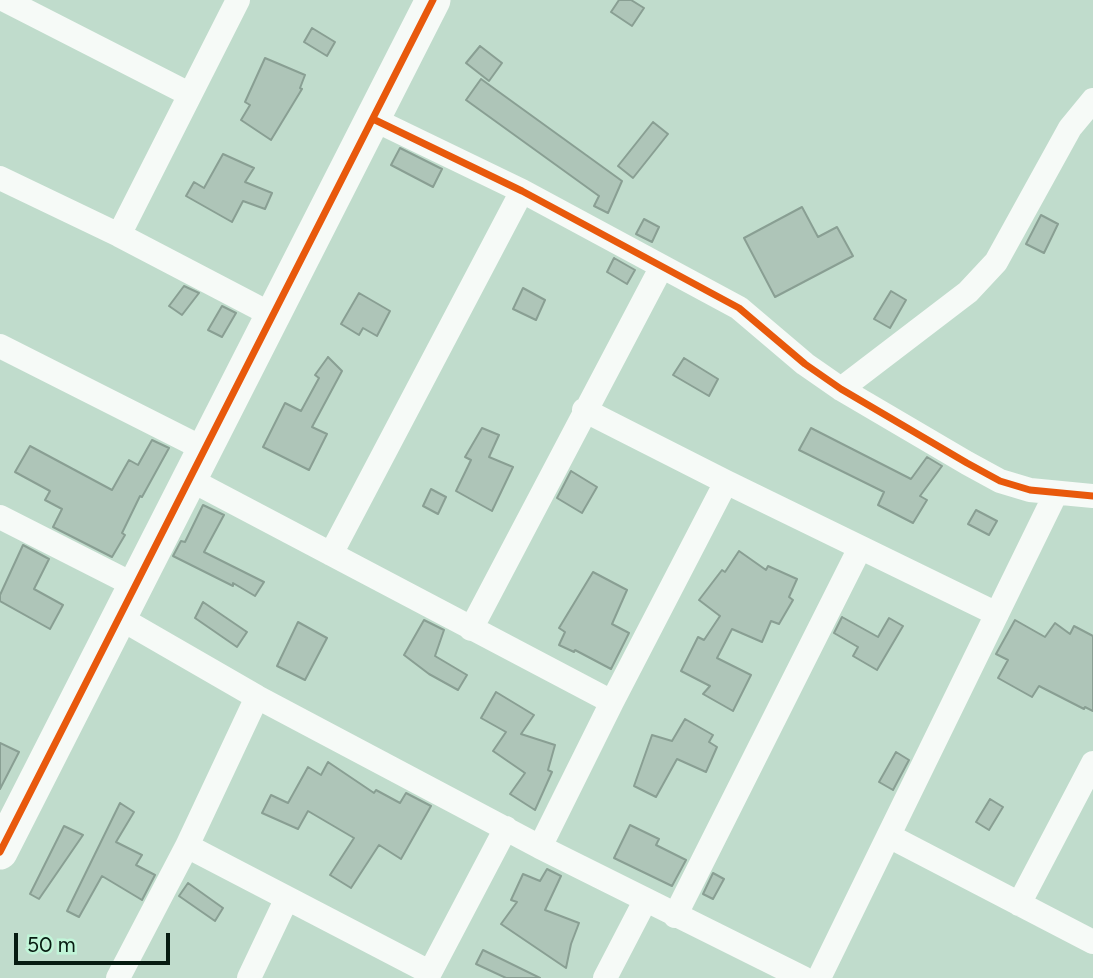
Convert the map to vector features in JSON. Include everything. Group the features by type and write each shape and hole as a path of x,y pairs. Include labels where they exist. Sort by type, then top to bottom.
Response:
{"street":[{"path":"5,0 189,94"},
{"path":"119,235 238,0"},
{"path":"0,852 433,0"},
{"path":"841,389 968,292 996,262 1070,128 1093,100"},
{"path":"373,119 522,191 739,308 805,364 841,389 1000,481 1030,490 1091,494"},
{"path":"0,178 119,235 274,316"},
{"path":"331,554 522,191"},
{"path":"471,629 661,268"},
{"path":"0,346 197,464 331,554 612,702"},
{"path":"584,410 997,614"},
{"path":"540,847 726,482"},
{"path":"819,978 1056,493"},
{"path":"0,517 136,586"},
{"path":"675,916 860,548"},
{"path":"120,618 257,697 540,847 803,978"},
{"path":"118,978 187,846 257,697"},
{"path":"1019,904 1093,763"},
{"path":"187,846 428,975 506,828"},
{"path":"889,836 1093,942"},
{"path":"249,978 286,898"},
{"path":"606,978 645,901"}],"building":[{"path":"619,0 631,0 644,8 632,26 611,12"},
{"path":"312,28 335,42 327,56 304,42"},
{"path":"480,46 502,63 489,81 466,63"},
{"path":"265,58 305,75 300,88 302,89 271,140 241,120 250,105 245,102"},
{"path":"481,79 622,181 608,213 594,206 599,196 466,100"},
{"path":"653,122 668,134 633,178 618,166"},
{"path":"400,148 442,169 433,187 391,165"},
{"path":"223,154 254,168 245,182 272,193 265,209 243,201 232,222 186,196 194,182 204,188"},
{"path":"802,207 818,237 837,227 853,256 775,297 744,238"},
{"path":"1041,215 1058,224 1044,253 1026,244"},
{"path":"644,219 659,227 652,242 636,234"},
{"path":"614,258 635,270 627,284 607,272"},
{"path":"184,286 199,293 182,315 169,306"},
{"path":"523,288 545,300 536,320 513,309"},
{"path":"891,291 906,300 890,328 874,319"},
{"path":"359,293 390,311 377,336 363,328 359,335 341,324"},
{"path":"222,306 236,313 222,337 208,330"},
{"path":"328,357 342,371 312,427 327,434 309,470 263,447 285,403 301,411 319,378 315,375"},
{"path":"684,358 718,379 709,396 673,375"},
{"path":"482,428 499,435 489,457 513,467 492,511 456,491 471,460 465,457"},
{"path":"811,428 911,479 927,457 942,466 920,496 927,500 913,523 878,505 884,492 799,450"},
{"path":"152,440 169,448 142,497 140,496 122,533 125,535 112,557 53,527 62,509 45,500 50,491 15,472 30,446 112,490 129,460 138,465"},
{"path":"571,471 597,487 582,513 557,498"},
{"path":"431,489 446,497 438,514 423,506"},
{"path":"203,505 224,515 204,552 264,582 255,596 173,556 181,541 185,542"},
{"path":"976,510 997,521 989,535 968,524"},
{"path":"23,545 49,559 34,589 63,605 50,629 0,601 0,595"},
{"path":"739,551 766,570 768,566 797,579 789,597 793,600 779,624 771,621 762,642 732,629 717,658 751,675 733,711 703,694 710,686 681,671 698,637 704,640 720,616 699,600 722,570 725,572"},
{"path":"593,572 627,590 612,624 629,633 611,669 575,650 574,652 559,645 565,632 559,628"},
{"path":"203,602 247,632 237,647 195,618"},
{"path":"842,617 878,637 889,618 903,626 877,670 853,656 858,647 834,633"},
{"path":"424,620 444,630 435,656 467,675 458,690 429,674 404,655"},
{"path":"1015,620 1045,637 1055,623 1070,634 1074,626 1093,636 1093,711 1039,686 1032,697 998,678 1008,660 996,654"},
{"path":"298,622 327,638 305,680 277,666"},
{"path":"496,692 534,715 521,734 555,745 548,770 552,772 535,810 510,794 525,773 493,751 506,732 481,718"},
{"path":"685,719 713,735 709,742 717,747 706,772 677,759 656,797 634,786 652,735 672,741"},
{"path":"0,743 19,752 0,789"},
{"path":"896,752 909,760 893,790 879,782"},
{"path":"328,762 374,793 376,790 400,803 406,793 431,806 401,859 379,845 351,888 330,875 354,838 308,811 298,829 262,813 271,795 288,803 308,767 321,775"},
{"path":"990,799 1003,807 989,830 976,822"},
{"path":"120,803 134,812 116,842 142,855 136,865 155,875 142,900 102,876 79,917 67,911"},
{"path":"630,825 659,839 656,845 686,860 672,886 614,858"},
{"path":"64,826 83,835 39,899 30,894"},
{"path":"547,869 561,876 545,910 579,923 566,968 501,924 517,902 511,900 523,874 540,881"},
{"path":"713,873 724,879 713,899 703,894"},
{"path":"188,883 223,908 215,921 179,896"},
{"path":"483,950 540,978 506,978 476,964"}],"cycle path":[{"path":"0,852 433,0"},
{"path":"373,119 522,191 739,308 805,364 841,389 1000,481 1030,490 1093,496"}]}
